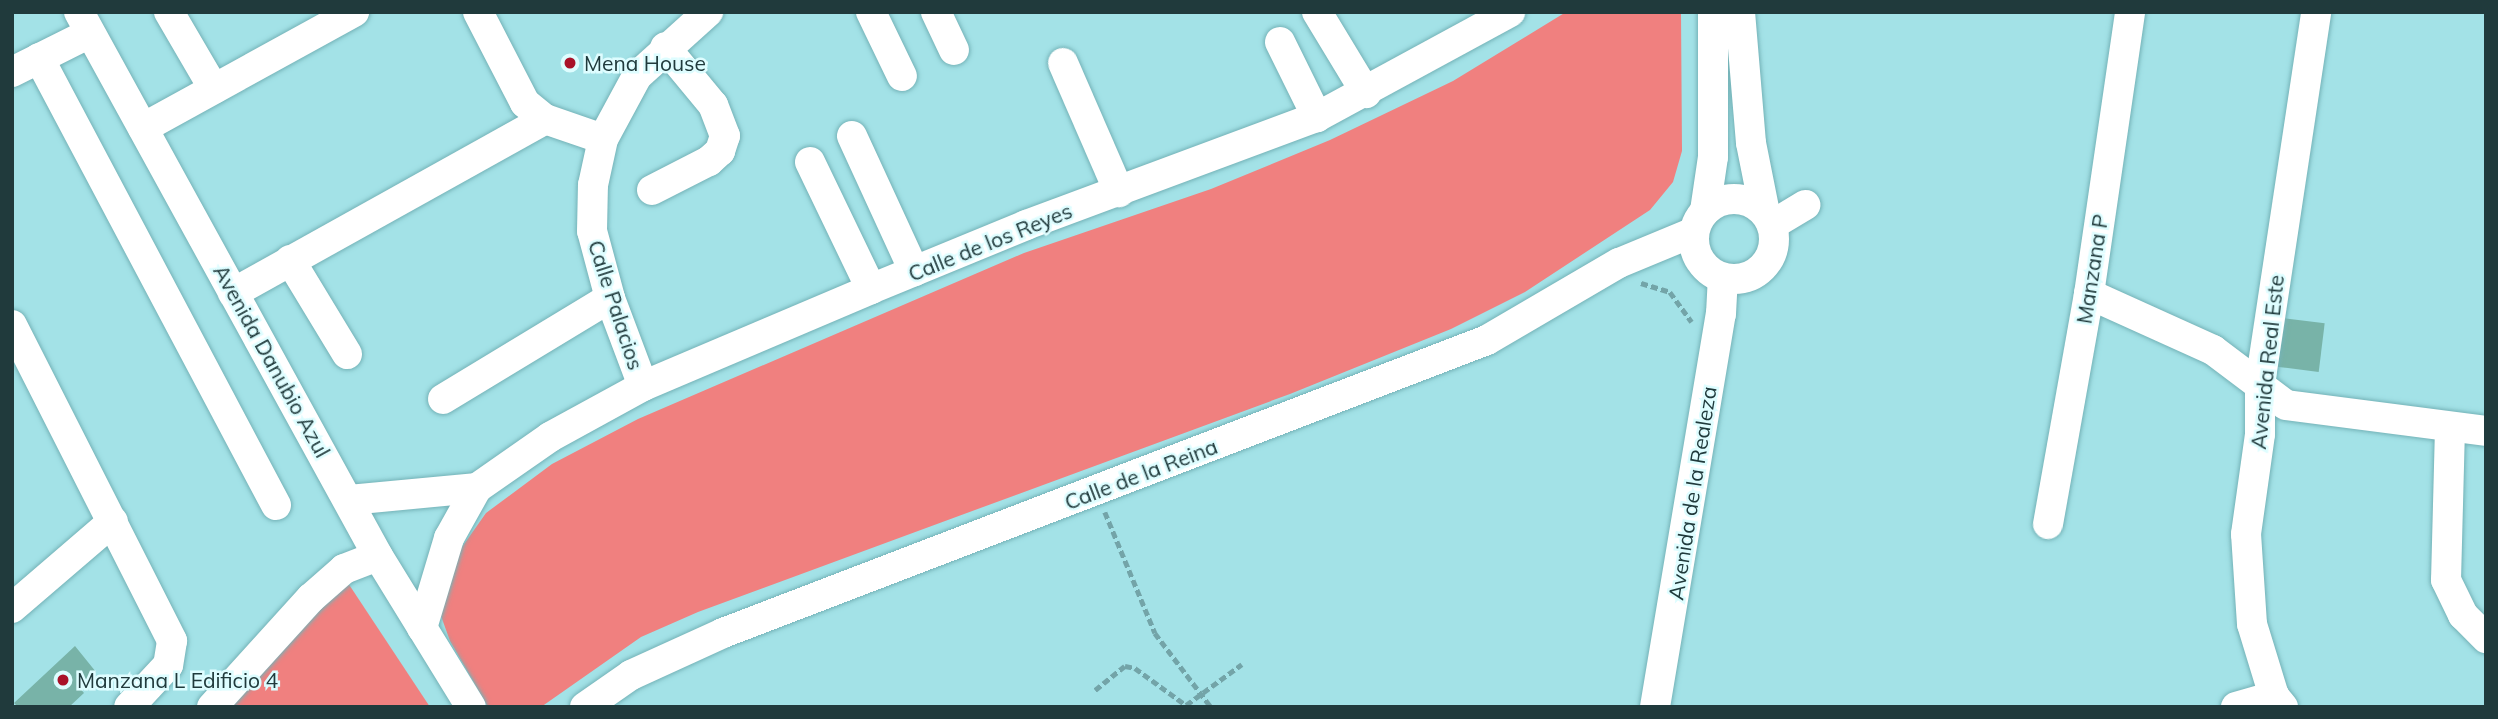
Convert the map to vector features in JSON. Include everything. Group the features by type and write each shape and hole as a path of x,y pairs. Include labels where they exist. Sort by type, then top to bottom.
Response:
{"street":[{"path":"169,12 214,89"},
{"path":"142,128 354,12"},
{"path":"478,12 526,103 545,119 603,139"},
{"path":"871,12 901,76"},
{"path":"936,12 954,50"},
{"path":"1317,12 1366,93"},
{"path":"1713,12 1713,157 1693,245 1703,266 1723,278 1752,276 1764,266 1772,254 1769,219 1751,144 1740,12"},
{"name":"Manzana P","path":"2048,524 2089,295 2130,12"},
{"name":"Avenida Real Este","path":"2278,701 2252,624 2246,577 2260,384 2316,12"},
{"name":"Calle de los Reyes","path":"422,628 449,538 477,488 550,438 643,386 914,271 1317,117 1366,93 1503,14"},
{"name":"Calle Palacios","path":"643,386 610,298 592,231 593,185 603,139 637,76 699,15"},
{"path":"12,72 39,58 85,22"},
{"name":"Avenida Danubio Azul","path":"85,22 349,500 377,556 471,707"},
{"path":"1279,42 1317,117"},
{"path":"652,190 709,161 720,151 725,136 713,105 665,47"},
{"path":"39,58 276,505"},
{"path":"1063,63 1119,192"},
{"path":"233,293 545,119"},
{"path":"852,136 914,271"},
{"path":"810,162 871,289"},
{"path":"1699,222 1716,203 1743,199 1769,219"},
{"path":"1769,219 1805,205"},
{"name":"Calle de la Reina","path":"585,707 681,650 1102,505 1486,340 1619,263 1699,222"},
{"path":"290,260 347,354"},
{"name":"Avenida de la Realeza","path":"1655,707 1721,314 1723,278"},
{"path":"2089,295 2213,350 2286,405 2486,431"},
{"path":"443,399 610,298"},
{"path":"13,329 172,641 168,665 129,707"},
{"path":"2450,428 2446,580 2474,616 2486,638"},
{"name":"Calle de los Reyes","path":"349,500 477,488"},
{"path":"12,608 113,521"},
{"path":"212,707 311,598 344,569 377,556"},
{"path":"2236,707 2278,701"}],"path":[{"path":"1629,285 1641,283 1670,292 1680,300 1694,327"},
{"path":"1102,505 1155,634 1211,707"},
{"path":"1095,690 1125,666 1135,668 1186,705 1242,664"}],"shaded area":[{"path":"1566,12 1681,12 1682,151 1673,182 1650,210 1525,292 1451,329 1290,394 698,612 641,637 541,707 488,707 450,641 441,616 440,594 450,564 486,513 552,464 638,419 1024,253 1211,189 1330,140 1453,81"},
{"path":"346,580 430,707 231,707"}],"building":[{"path":"2282,318 2325,323 2319,372 2276,367"},
{"name":"Manzana L Edificio 4","path":"75,646 96,672 79,687 84,693 69,707 18,707 14,703"}],"place":[{"name":"Mena House","path":"570,63"},
{"name":"Manzana L Edificio 4","path":"63,680"}]}
